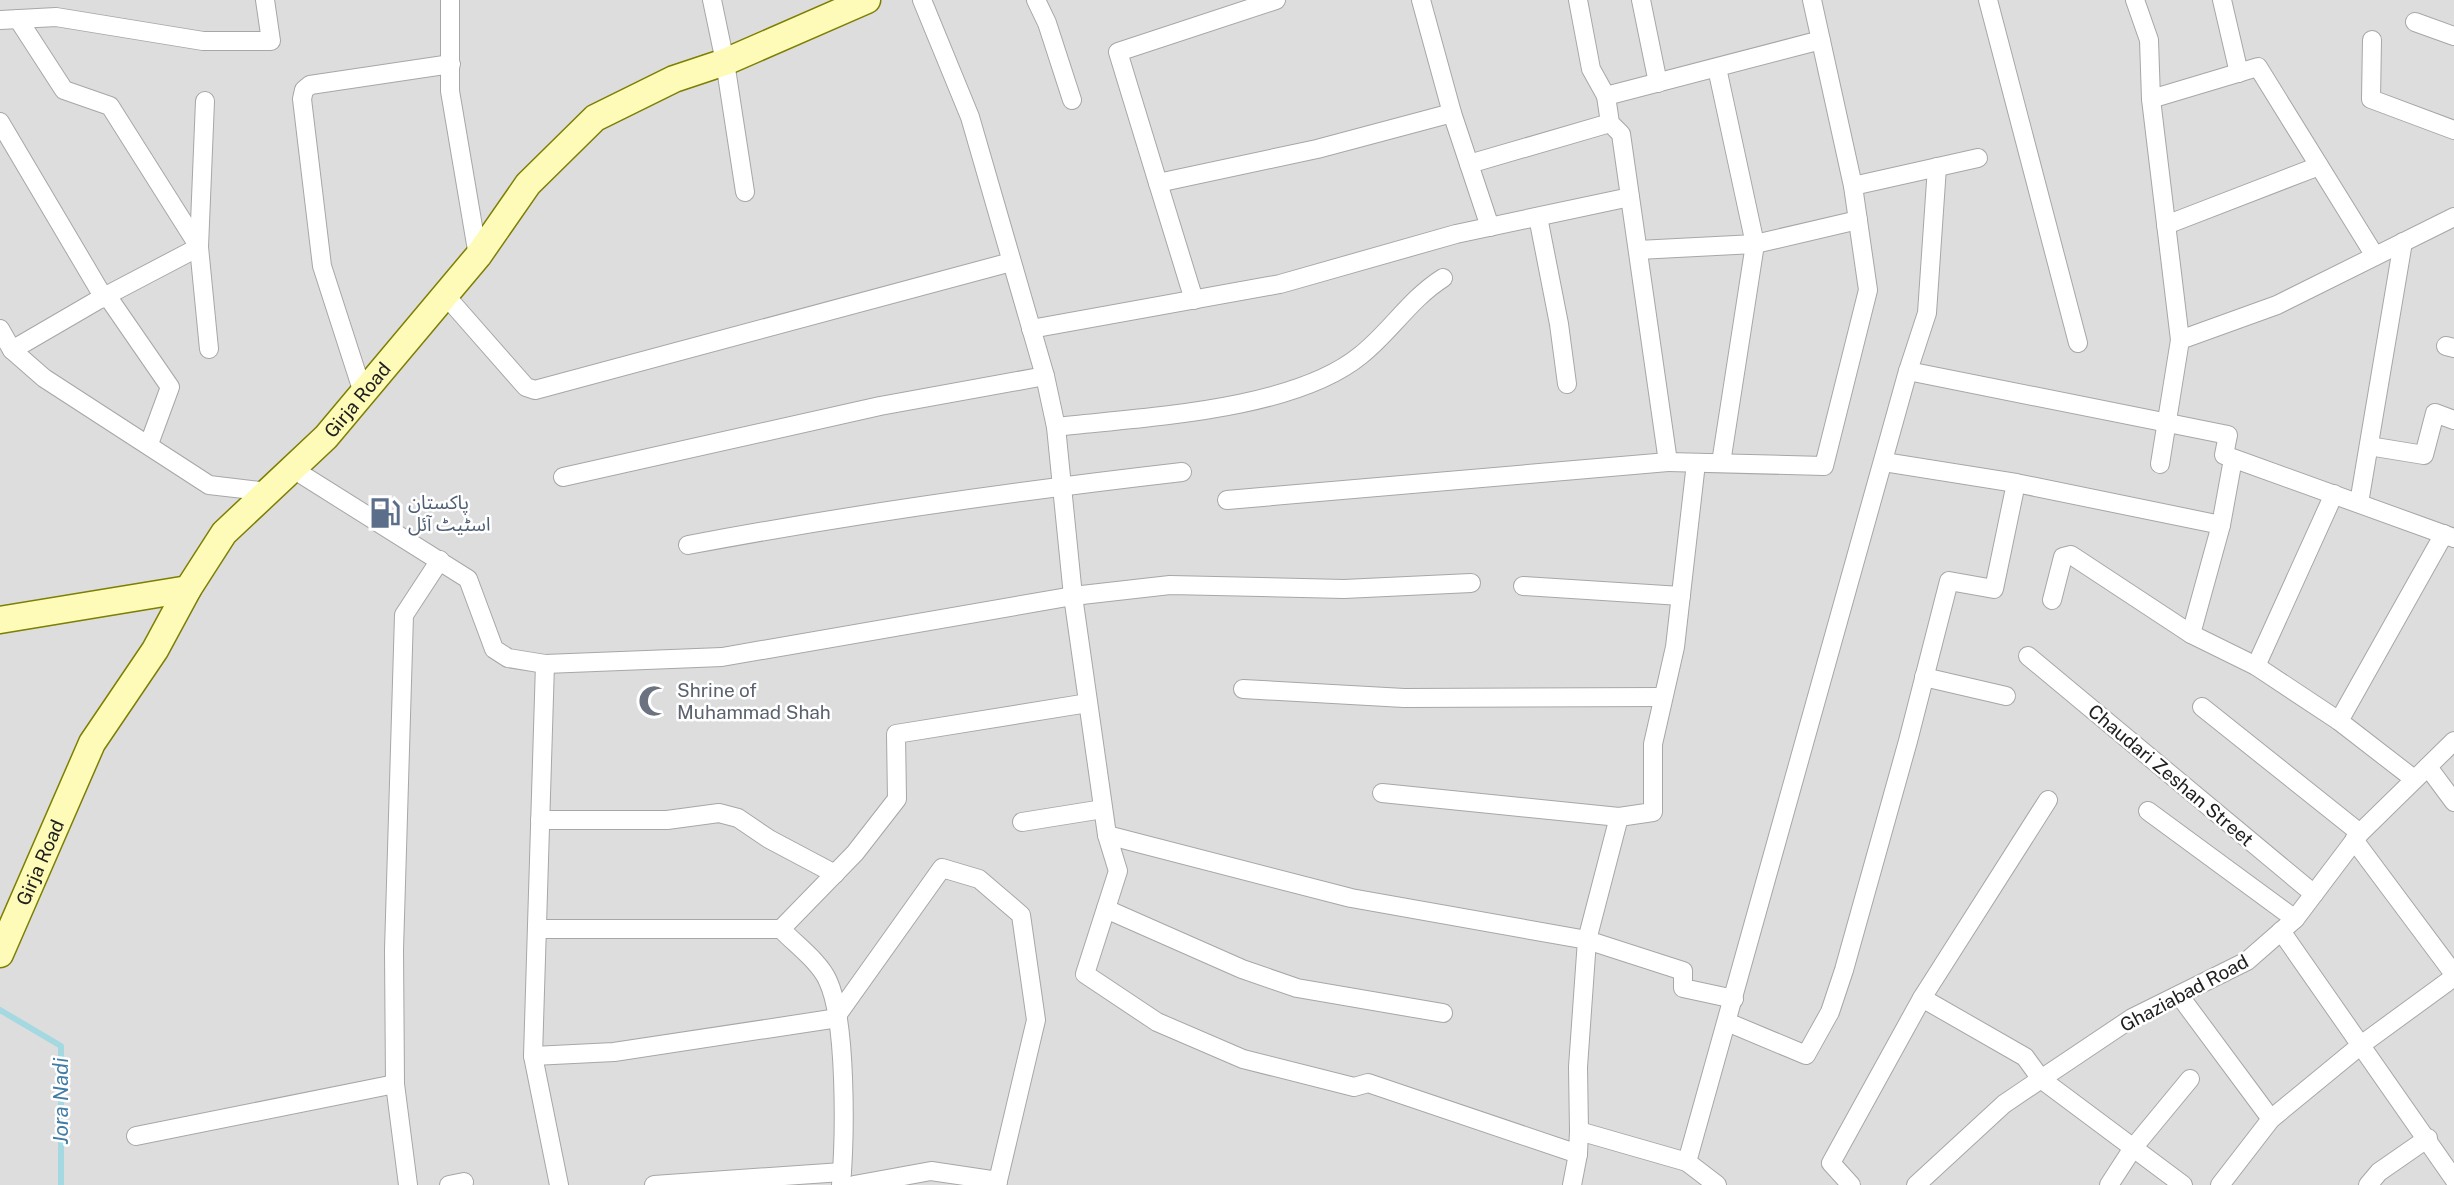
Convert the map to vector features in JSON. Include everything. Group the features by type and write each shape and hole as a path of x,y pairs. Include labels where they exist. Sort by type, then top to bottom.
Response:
{"main road":[{"name":"Girja Road","path":"0,954 92,743 155,650 188,589 224,533 326,437 478,256 528,184 596,118 674,79 725,62 867,0"},
{"path":"0,620 188,589"}],"street":[{"path":"9,20 56,17 203,41 271,41 265,0"},
{"path":"450,0 450,91 478,256"},
{"path":"712,0 725,62 745,192"},
{"path":"922,0 970,117 1045,376 1056,427 1073,596 1107,835 1118,871 1085,974 1157,1022 1243,1059 1354,1087 1368,1083 1578,1154"},
{"path":"1036,0 1047,23 1072,100"},
{"path":"1194,300 1118,52 1276,0"},
{"path":"1421,0 1452,113 1490,227"},
{"path":"1578,0 1591,69 1606,96 1610,122 1621,134 1668,462"},
{"path":"1641,0 1658,83"},
{"path":"1227,500 1668,462 1824,466 1868,290 1853,186 1812,0"},
{"path":"1988,0 2078,343"},
{"path":"2134,0 2149,40 2151,99 2180,340 2169,423 2160,464"},
{"path":"2222,0 2239,73"},
{"path":"9,20 64,90 110,106 199,247"},
{"path":"2415,22 2454,36"},
{"path":"1606,96 1821,40"},
{"path":"2372,40 2371,99 2454,130"},
{"path":"363,393 322,266 302,99 304,90 310,85 451,64"},
{"path":"2151,99 2258,67 2375,256"},
{"path":"1717,68 1755,244 1721,463"},
{"path":"205,101 199,247 209,349"},
{"path":"1157,184 1317,149 1452,113"},
{"path":"0,122 104,298 110,300 170,387 149,443"},
{"path":"1469,164 1610,122"},
{"path":"1853,186 1978,158"},
{"path":"2166,225 2319,166"},
{"path":"1687,1162 1908,372 1927,313 1937,167"},
{"path":"1031,329 1280,284 1490,227 1630,197"},
{"path":"1538,217 1559,324 1567,384"},
{"path":"2180,340 2277,305 2454,217"},
{"path":"1638,250 1755,244 1858,220"},
{"path":"2359,503 2403,242"},
{"path":"12,350 199,247"},
{"path":"446,296 526,387 535,390 1011,262"},
{"path":"1056,427 1206,410 1307,386 1361,355 1421,292 1443,278"},
{"path":"0,329 12,350 44,378 149,443 209,485 269,492"},
{"path":"1908,372 2228,435 2224,455 2449,536 2339,721"},
{"path":"563,477 880,406 1045,376"},
{"path":"2369,446 2424,455 2435,413 2454,420"},
{"path":"2191,634 2221,525 2233,459"},
{"path":"1884,462 2016,483 2221,525"},
{"path":"1382,793 1619,817 1653,813 1653,744 1675,647 1696,463"},
{"path":"293,469 468,579 494,649 508,658 545,664 722,657 1073,596 1170,585 1344,589 1471,583"},
{"path":"688,545 798,524 1182,472"},
{"path":"1727,1022 1805,1055 1830,1012 1949,581 1994,589 2016,483"},
{"path":"2256,666 2334,494"},
{"path":"2052,600 2063,557 2071,555 2191,634 2256,666 2421,773 2454,802"},
{"path":"408,1185 395,1084 394,950 404,615 440,561"},
{"path":"1523,586 1681,596"},
{"name":"Chaudari Zeshan Street","path":"2028,656 2314,894"},
{"path":"545,664 533,1056 559,1185"},
{"path":"1924,677 2006,695"},
{"path":"1243,689 1404,698 1662,696"},
{"path":"537,929 781,929 835,874 897,799 896,734 1088,703"},
{"path":"2202,707 2357,836 2454,976 2361,1045 2271,1119 2220,1185"},
{"name":"Ghaziabad Road","path":"1916,1185 2004,1104 2041,1079 2132,1018 2248,961 2295,919 2357,836 2454,741"},
{"path":"1851,1185 1831,1163 1922,998 2048,800"},
{"path":"1022,822 1103,809"},
{"path":"2148,811 2295,919"},
{"path":"540,820 667,820 719,813 738,818 769,839 835,874"},
{"path":"1572,1185 1578,1154 1578,1067 1587,940 1619,817"},
{"path":"1107,835 1351,898 1587,940 1684,971 1683,988 1734,999"},
{"path":"533,1056 614,1052 838,1016 942,868 979,879 1021,915 1036,1020 997,1183 930,1171 846,1181 654,1185"},
{"path":"1106,909 1242,969 1297,988 1443,1013"},
{"path":"781,929 828,979 838,1016 846,1181"},
{"path":"2281,931 2428,1138 2454,1179"},
{"path":"2179,995 2271,1119"},
{"path":"1922,998 2025,1057 2041,1079 2183,1185"},
{"path":"2109,1185 2133,1148 2190,1079"},
{"path":"136,1136 395,1084"},
{"path":"1579,1131 1687,1162 1717,1185"},
{"path":"2368,1185 2379,1172 2428,1138"}],"shaded area":[{"path":"0,0 2454,0 2454,1185 0,1185"}],"waterway":[{"name":"Jora Nadi","path":"0,1010 61,1046 61,1185"}],"place":[{"name":"پاکستان اسٹیٹ آئل","path":"385,513"},
{"name":"Shrine of Muhammad Shah","path":"654,701"}]}
